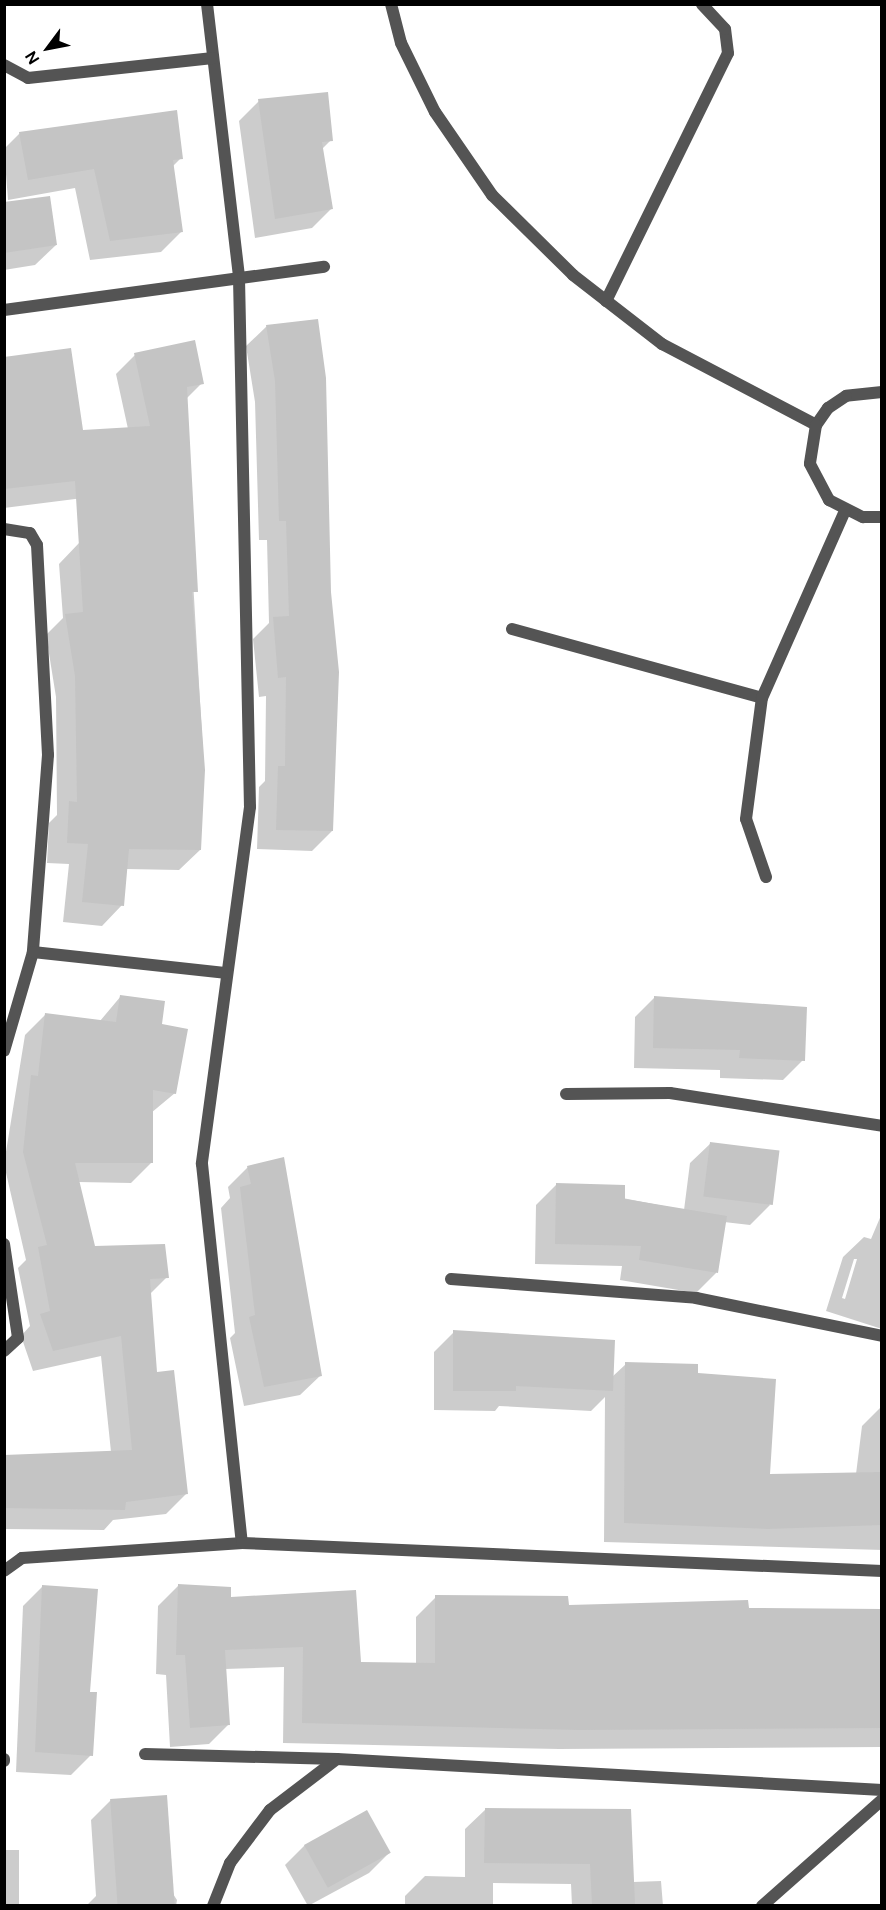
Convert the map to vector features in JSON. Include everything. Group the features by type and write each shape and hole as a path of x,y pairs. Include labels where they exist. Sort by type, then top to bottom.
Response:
{"street":[{"path":"207,4 239,278 250,807 225,973 202,1164 242,1543"},
{"path":"391,4 400,43 435,112 492,195 606,301 662,344 816,424"},
{"path":"606,301 728,53 725,28 702,4"},
{"path":"4,65 27,78 213,58"},
{"path":"4,309 324,267"},
{"path":"882,392 846,396 816,424 810,464 829,500 845,511 882,517"},
{"path":"766,877 746,819 762,698 845,511"},
{"path":"4,529 30,533 37,545 48,755 33,952 4,1051"},
{"path":"512,629 762,698"},
{"path":"33,952 225,973"},
{"path":"566,1094 670,1093 882,1126"},
{"path":"4,1244 18,1338 4,1351"},
{"path":"451,1279 696,1298 882,1336"},
{"path":"4,1571 22,1558 242,1543 882,1571"},
{"path":"145,1754 337,1759 882,1791"},
{"path":"213,1905 230,1863 270,1810 337,1759"},
{"path":"762,1905 882,1800"}],"building":[{"path":"328,92 333,141 322,142 333,209 275,219 258,99"},
{"path":"177,110 183,159 173,160 183,232 110,241 94,169 28,180 19,132"},
{"path":"50,196 57,245 4,253 4,202"},
{"path":"318,319 326,378 331,592 339,672 333,831 276,830 278,766 285,766 286,677 278,678 273,617 289,616 286,521 279,521 275,381 266,325"},
{"path":"195,340 204,384 187,387 198,592 192,592 205,770 201,850 129,849 124,906 82,902 88,844 67,843 69,801 77,802 75,676 65,614 83,612 75,481 4,489 4,357 71,348 83,430 150,426 134,353"},
{"path":"120,995 165,1001 162,1024 188,1029 176,1094 153,1090 153,1163 75,1163 95,1246 165,1244 169,1278 150,1279 157,1372 174,1370 188,1494 126,1502 125,1510 4,1508 4,1455 132,1450 121,1336 53,1351 40,1314 50,1311 38,1247 47,1245 23,1152 31,1075 38,1076 45,1013 116,1022"},
{"path":"654,996 807,1007 805,1061 739,1058 740,1050 653,1048"},
{"path":"710,1142 779,1151 773,1205 703,1197"},
{"path":"284,1157 322,1376 264,1387 249,1317 255,1315 240,1187 251,1184 247,1166"},
{"path":"556,1183 625,1185 625,1199 727,1216 718,1273 639,1260 641,1246 555,1244"},
{"path":"453,1330 615,1340 613,1391 516,1386 516,1391 453,1391"},
{"path":"625,1362 698,1364 698,1373 776,1379 770,1474 882,1472 882,1525 767,1529 624,1523"},
{"path":"178,1584 231,1587 231,1597 356,1590 361,1662 435,1663 435,1595 568,1596 569,1605 748,1600 749,1608 882,1609 882,1728 580,1730 302,1723 303,1647 225,1650 230,1725 190,1728 185,1655 176,1655"},
{"path":"42,1585 98,1589 90,1692 97,1692 93,1756 35,1752"},
{"path":"167,1795 175,1905 118,1906 110,1799"},
{"path":"485,1808 631,1809 635,1905 592,1905 590,1864 484,1863"},
{"path":"367,1810 391,1853 328,1888 304,1845"}]}
